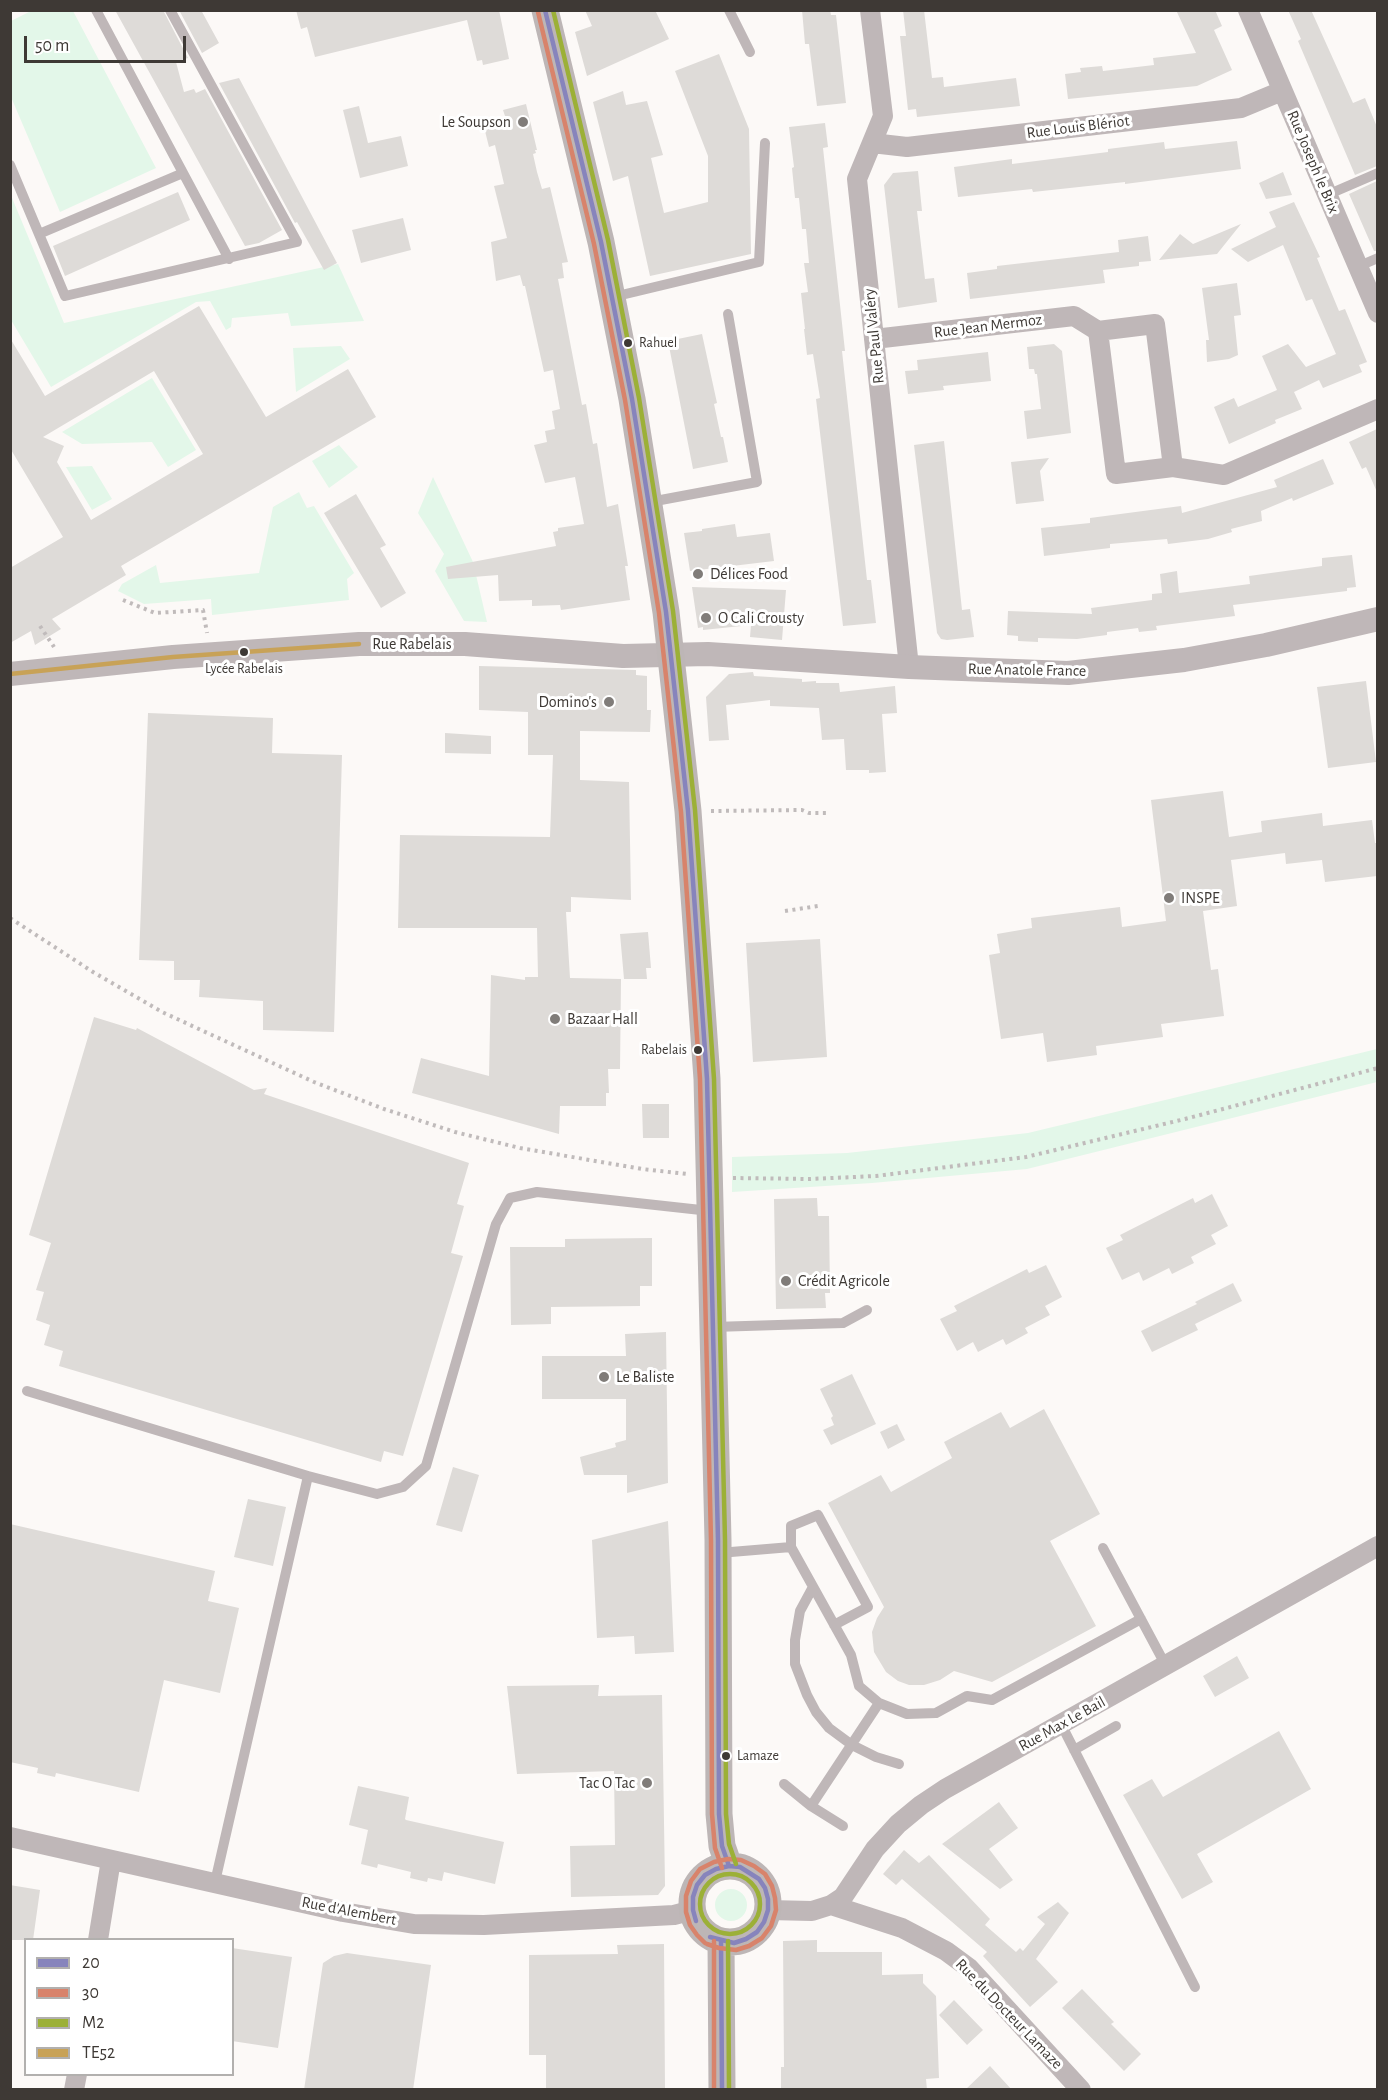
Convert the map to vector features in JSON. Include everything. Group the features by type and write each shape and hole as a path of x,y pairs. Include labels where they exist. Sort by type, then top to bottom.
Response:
{"main road":[{"path":"545,10 582,159 612,297 649,502 672,655 688,811 707,1079 718,1553 719,1814 722,1846 729,1866"},
{"path":"729,1866 750,1872 759,1879 765,1888 768,1910 757,1932 746,1939 734,1942 721,1941 702,1930 696,1921 693,1897 705,1875 729,1866"},
{"path":"721,1941 722,2090"}],"street":[{"name":"Rue Paul Valéry","path":"870,10 883,116 857,178 909,667"},
{"name":"Rue Joseph le Brix","path":"1248,10 1377,313"},
{"name":"Rue Louis Blériot","path":"872,143 907,147 1241,108 1282,91"},
{"name":"Rue Jean Mermoz","path":"874,339 1074,316 1098,331"},
{"path":"1173,467 1155,324 1098,331 1116,474 1173,467 1224,475 1377,409"},
{"name":"Rue Anatole France","path":"672,655 1068,673 1196,658 1266,645 1377,619"},
{"name":"Rue Rabelais","path":"10,674 212,654 360,644 465,644 623,656 672,655"},
{"name":"Rue Max Le Bail","path":"831,1905 843,1897 876,1850 898,1824 921,1805 1377,1546"},
{"name":"Rue d'Alembert","path":"10,1837 343,1912 414,1924 484,1925 674,1915 693,1910"},
{"path":"98,1938 111,1860"},
{"path":"768,1910 812,1911 831,1905"},
{"name":"Rue du Docteur Lamaze","path":"831,1905 902,1928 946,1951 969,1968 1081,2090"}],"lane":[{"path":"96,10 229,259"},
{"path":"10,165 65,296 297,242 170,10"},
{"path":"729,10 750,52"},
{"path":"612,297 759,262 765,143"},
{"path":"39,234 183,173"},
{"path":"1327,195 1377,173"},
{"path":"1358,267 1377,258"},
{"path":"649,502 756,482 728,314"},
{"path":"27,1391 308,1476 377,1494 403,1487 426,1466 496,1224 510,1198 537,1192 711,1211"},
{"path":"713,1327 843,1323 867,1310"},
{"path":"214,1882 308,1476"},
{"path":"834,1625 868,1607 818,1515 791,1526 791,1547 834,1625 851,1655 859,1686 879,1703 907,1714 936,1713 967,1696 992,1700 1141,1619"},
{"path":"718,1553 791,1547"},
{"path":"1103,1548 1166,1666"},
{"path":"813,1587 800,1611 795,1640 795,1664 816,1712 829,1728 852,1745 876,1757 899,1764"},
{"path":"811,1806 879,1703"},
{"path":"1061,1724 1195,1987"},
{"path":"1074,1750 1116,1726"},
{"path":"783,1784 811,1806 843,1826"}],"path":[{"path":"123,600 155,613 203,610 212,654"},
{"path":"713,811 802,810 809,813 830,813"},
{"path":"785,911 818,906"},
{"path":"10,918 93,972 162,1012 314,1082 384,1109 455,1132 520,1148 642,1168 710,1176 810,1179 876,1176 1026,1157 1377,1068"}],"green space":[{"path":"31,11 73,11 156,168 60,212 11,97 11,21"},
{"path":"10,193 64,323 338,264 364,321 291,326 288,313 232,318 231,327 226,330 210,301 196,302 51,387 11,320"},
{"path":"341,346 350,359 296,392 293,348"},
{"path":"152,378 196,450 168,467 152,442 82,444 62,432"},
{"path":"339,445 358,467 329,488 312,461"},
{"path":"92,466 112,499 92,510 66,467"},
{"path":"433,477 473,562 487,622 464,621 435,571 444,554 418,513"},
{"path":"299,492 307,508 314,506 354,573 347,579 349,600 212,615 211,599 144,604 118,591 122,584 156,565 160,583 259,573 273,507"},
{"path":"1377,1049 1377,1082 1027,1169 872,1183 732,1192 732,1157 847,1153 1028,1133"},
{"path":"731,1889 742,1894 747,1905 742,1916 731,1921 720,1916 715,1905 720,1894"}],"building":[{"path":"115,10 163,10 188,58 176,62 184,92 194,89 196,93 205,89 282,230 259,243 245,246"},
{"path":"179,10 201,10 219,43 202,53"},
{"path":"296,10 499,10 509,59 483,65 482,60 477,61 467,20 315,57 307,27 301,29"},
{"path":"585,10 655,10 669,39 587,76 575,32 592,26"},
{"path":"802,10 830,10 831,15 836,15 846,103 817,106 809,44 805,44"},
{"path":"903,10 924,10 932,78 943,77 944,87 1016,78 1020,106 917,117 916,109 908,110 900,36 906,36"},
{"path":"1176,10 1215,10 1222,26 1214,30 1232,70 1197,86 1068,99 1065,74 1081,72 1080,68 1102,66 1103,71 1154,65 1153,58 1196,53"},
{"path":"1288,10 1311,10 1353,103 1365,98 1377,127 1377,166 1355,175 1298,41 1301,39"},
{"path":"719,54 749,129 751,254 650,276 628,176 613,181 593,102 623,91 626,105 647,101 663,155 651,158 664,213 708,202 708,156 675,71"},
{"path":"239,78 337,263 324,270 297,222 295,223 219,83"},
{"path":"526,104 537,150 533,154 537,172 542,189 550,187 568,262 562,263 564,278 558,279 582,405 586,404 593,444 597,443 607,507 618,504 628,566 625,566 630,600 561,610 560,605 532,606 532,600 499,601 498,575 448,579 446,567 556,546 553,532 558,531 558,528 584,524 575,477 545,483 534,445 547,442 545,431 555,429 552,411 560,409 553,370 544,372 525,286 523,286 520,275 496,281 491,242 507,238 494,186 504,184 495,145 489,147 484,127 507,122 503,110"},
{"path":"359,106 368,143 401,136 408,166 360,178 343,110"},
{"path":"825,123 828,147 823,148 845,351 842,351 867,580 871,580 876,623 843,626 816,399 820,398 813,354 807,355 804,329 801,293 808,292 804,263 809,263 806,229 802,229 799,198 795,198 789,127"},
{"path":"1237,141 1241,169 1125,184 1125,182 1033,192 1032,189 958,197 954,167 1012,159 1012,164 1108,152 1108,149 1164,142 1165,149"},
{"path":"918,171 922,211 917,211 925,279 934,278 937,302 898,308 884,185 893,173"},
{"path":"1283,172 1292,195 1266,199 1259,183"},
{"path":"1377,181 1377,251 1374,251 1349,194"},
{"path":"178,192 190,220 65,276 53,246"},
{"path":"1294,202 1320,257 1317,258 1339,311 1345,309 1367,362 1359,365 1362,372 1323,388 1319,380 1294,392 1302,409 1229,444 1214,407 1234,398 1238,407 1277,390 1262,356 1288,344 1306,367 1336,354 1312,299 1306,301 1283,245 1248,262 1231,249 1276,227 1269,212"},
{"path":"403,218 411,250 361,263 352,230"},
{"path":"1241,224 1217,254 1159,260 1180,234 1193,244"},
{"path":"1148,236 1151,261 1139,262 1139,266 1103,270 1105,283 970,299 967,273 997,269 997,266 1119,252 1118,240"},
{"path":"1237,283 1241,315 1234,316 1238,355 1229,359 1207,362 1206,340 1209,340 1202,288"},
{"path":"199,306 266,417 348,369 376,417 121,566 126,575 52,619 61,629 35,645 31,631 10,643 10,568 63,537 10,448 10,338 45,396","holes":["154,371 203,454 91,520 57,462 64,446 43,437"]},
{"path":"702,334 717,403 714,404 728,462 693,469 668,341"},
{"path":"1054,344 1062,351 1071,433 1027,439 1024,411 1041,409 1037,374 1034,369 1029,369 1027,347"},
{"path":"988,352 991,381 943,386 944,390 908,394 905,371 918,370 917,360"},
{"path":"1377,429 1377,492 1366,467 1362,469 1349,442"},
{"path":"944,441 962,610 970,609 974,637 947,640 941,639 937,633 914,445"},
{"path":"1049,458 1040,471 1044,501 1016,504 1011,462"},
{"path":"1323,459 1334,484 1261,511 1262,521 1231,529 1232,532 1208,539 1168,544 1167,539 1110,544 1110,548 1044,556 1041,528 1090,523 1090,518 1181,506 1182,513 1277,487 1274,480"},
{"path":"356,494 386,545 380,548 406,593 381,608 324,513"},
{"path":"735,524 737,537 770,533 774,561 690,571 684,533"},
{"path":"1352,555 1356,587 1347,588 1347,591 1233,605 1235,616 1156,626 1157,630 1139,632 1138,628 1077,639 1038,638 1038,642 1018,641 1018,636 1007,635 1008,611 1092,614 1091,608 1152,600 1152,594 1162,593 1160,574 1177,571 1179,593 1250,584 1249,576 1322,566 1322,558"},
{"path":"692,587 786,590 782,640 750,637 751,625 703,630 703,627 698,628"},
{"path":"479,666 636,670 636,675 647,676 647,710 651,710 650,732 580,731 580,780 629,782 631,900 571,897 571,912 566,912 570,978 621,979 620,1069 608,1069 609,1093 606,1093 606,1106 560,1106 559,1134 412,1093 421,1058 489,1076 491,975 525,980 525,977 538,977 537,928 398,928 400,835 550,837 553,755 528,755 528,712 479,710"},
{"path":"753,672 754,676 802,679 802,682 839,683 840,692 895,686 897,713 882,714 886,772 869,773 869,770 846,770 844,739 822,740 819,708 770,706 770,700 726,705 729,740 709,741 706,697 729,674"},
{"path":"1366,681 1376,762 1328,768 1317,687"},
{"path":"148,713 273,718 272,753 342,755 334,1032 263,1030 263,1001 199,997 200,980 174,980 174,961 139,960"},
{"path":"445,733 491,736 491,754 445,753"},
{"path":"1223,791 1229,837 1262,832 1261,821 1322,813 1323,826 1372,820 1375,843 1377,843 1377,876 1325,882 1322,860 1286,864 1285,853 1231,860 1237,906 1203,911 1211,970 1218,969 1224,1016 1161,1024 1163,1037 1096,1046 1097,1055 1047,1062 1043,1033 1001,1039 989,955 1000,953 997,934 1032,928 1031,918 1120,907 1122,927 1166,921 1151,800"},
{"path":"648,932 651,968 646,968 647,979 624,979 620,934"},
{"path":"820,939 827,1057 753,1062 746,943"},
{"path":"94,1017 136,1030 137,1028 254,1090 267,1088 264,1094 469,1163 457,1204 464,1206 451,1253 463,1256 403,1456 384,1451 381,1462 59,1366 63,1351 44,1345 50,1325 36,1320 44,1292 36,1290 51,1243 29,1235"},
{"path":"642,1104 669,1104 669,1138 643,1138"},
{"path":"1212,1194 1228,1226 1211,1235 1216,1244 1191,1257 1194,1263 1172,1274 1169,1268 1143,1281 1139,1272 1122,1280 1106,1248 1123,1240 1120,1235 1193,1198 1195,1203"},
{"path":"817,1198 818,1216 829,1216 830,1293 825,1293 826,1308 776,1309 774,1199"},
{"path":"652,1238 652,1286 640,1286 640,1306 551,1307 551,1324 511,1325 510,1247 565,1247 565,1239"},
{"path":"1046,1265 1062,1297 1045,1306 1050,1315 1025,1328 1028,1333 1006,1345 1003,1339 978,1352 973,1342 957,1351 940,1319 957,1311 954,1306 1027,1269 1029,1273"},
{"path":"1233,1283 1242,1301 1195,1324 1198,1330 1152,1352 1141,1331 1197,1304 1195,1302"},
{"name":"Le Baliste","path":"666,1332 668,1483 627,1493 627,1475 584,1475 580,1457 616,1447 615,1443 626,1440 626,1399 542,1399 542,1356 626,1356 625,1334"},
{"path":"852,1374 876,1424 831,1445 823,1430 834,1425 831,1418 833,1416 820,1389"},
{"path":"1044,1409 1100,1514 1050,1541 1096,1626 992,1682 954,1671 940,1680 924,1685 909,1685 898,1681 886,1672 874,1652 872,1632 884,1607 828,1503 881,1475 891,1492 952,1458 944,1442 1001,1412 1010,1428"},
{"path":"897,1424 905,1440 888,1449 880,1432"},
{"path":"453,1467 479,1475 462,1532 436,1525"},
{"path":"248,1499 286,1507 273,1566 234,1557"},
{"path":"668,1521 674,1652 635,1654 634,1636 597,1638 592,1540"},
{"path":"10,1524 215,1571 208,1601 239,1608 220,1693 164,1680 139,1792 56,1773 55,1777 37,1773 38,1768 10,1762"},
{"path":"1237,1656 1249,1678 1215,1697 1203,1676"},
{"path":"599,1685 598,1696 662,1695 665,1886 658,1895 571,1897 570,1846 615,1845 614,1771 517,1774 507,1686"},
{"path":"1279,1731 1311,1789 1197,1854 1213,1882 1182,1899 1123,1795 1152,1779 1163,1797"},
{"path":"358,1786 409,1797 406,1820 504,1842 495,1884 444,1872 442,1881 428,1878 427,1882 410,1878 411,1872 378,1864 377,1868 361,1864 368,1830 349,1825"},
{"path":"999,1802 1018,1828 989,1849 1013,1880 1000,1889 942,1844"},
{"path":"904,1850 919,1863 929,1855 990,1919 985,1925 1016,1952 1020,1948 1023,1951 1045,1924 1037,1917 1058,1902 1069,1913 1036,1959 1058,1982 1030,2007 983,1956 987,1952 902,1879 896,1885 883,1874"},
{"path":"10,1885 40,1890 33,1938 10,1940"},
{"path":"817,1940 817,1952 882,1952 882,1975 923,1974 923,1983 936,1996 939,2078 926,2079 927,2090 781,2090 781,2067 784,2067 783,1941"},
{"path":"664,1944 665,2090 546,2090 546,2055 529,2055 529,1955 618,1954 617,1945"},
{"path":"234,1948 292,1957 278,2048 234,2041"},
{"path":"347,1953 431,1965 413,2090 304,2090 323,1963 334,1956"},
{"path":"1082,1989 1114,2022 1111,2024 1141,2054 1124,2071 1062,2008"},
{"path":"954,2000 983,2030 967,2045 939,2015"},
{"path":"990,2066 1012,2090 965,2090"}],"transit line":[{"name":"20","path":"545,10 601,242 632,399 666,612 688,811 707,1079 718,1540 719,1814 722,1846 729,1866"},
{"name":"M2","path":"553,10 608,240 639,398 673,611 695,810 714,1079 725,1540 726,1814 729,1844 736,1864"},
{"name":"30","path":"538,12 594,244 625,400 659,613 681,812 700,1079 711,1540 712,1814 715,1848 722,1868"},
{"name":"TE52","path":"10,674 173,657 359,644"},
{"name":"30","path":"705,1943 690,1925 686,1912 686,1896 691,1881 700,1869 714,1862 728,1859 741,1860 754,1866 765,1874 772,1886 776,1910 771,1926 762,1938 749,1946 736,1950 707,1944"},
{"name":"20","path":"696,1921 693,1897 697,1885 705,1875 729,1866 740,1867 759,1879 765,1888 768,1910 757,1932 734,1943 710,1937"},
{"name":"M2","path":"724,1874 736,1874 747,1879 755,1887 760,1904 758,1916 747,1929 736,1934 724,1934 713,1929 705,1921 700,1910 700,1898 705,1887 713,1879 724,1874"},
{"name":"30","path":"714,1941 714,2090"},
{"name":"20","path":"721,1941 722,2090"},
{"name":"M2","path":"728,1941 729,2090"}],"place":[{"name":"Le Soupson","path":"523,122"},
{"name":"Rahuel","path":"628,343"},
{"name":"Délices Food","path":"698,574"},
{"name":"O Cali Crousty","path":"706,618"},
{"name":"Lycée Rabelais","path":"244,652"},
{"name":"Domino's","path":"609,702"},
{"name":"INSPE","path":"1169,898"},
{"name":"Bazaar Hall","path":"555,1019"},
{"name":"Rabelais","path":"698,1050"},
{"name":"Crédit Agricole","path":"786,1281"},
{"name":"Le Baliste","path":"604,1377"},
{"name":"Lamaze","path":"726,1756"},
{"name":"Tac O Tac","path":"647,1783"}]}
